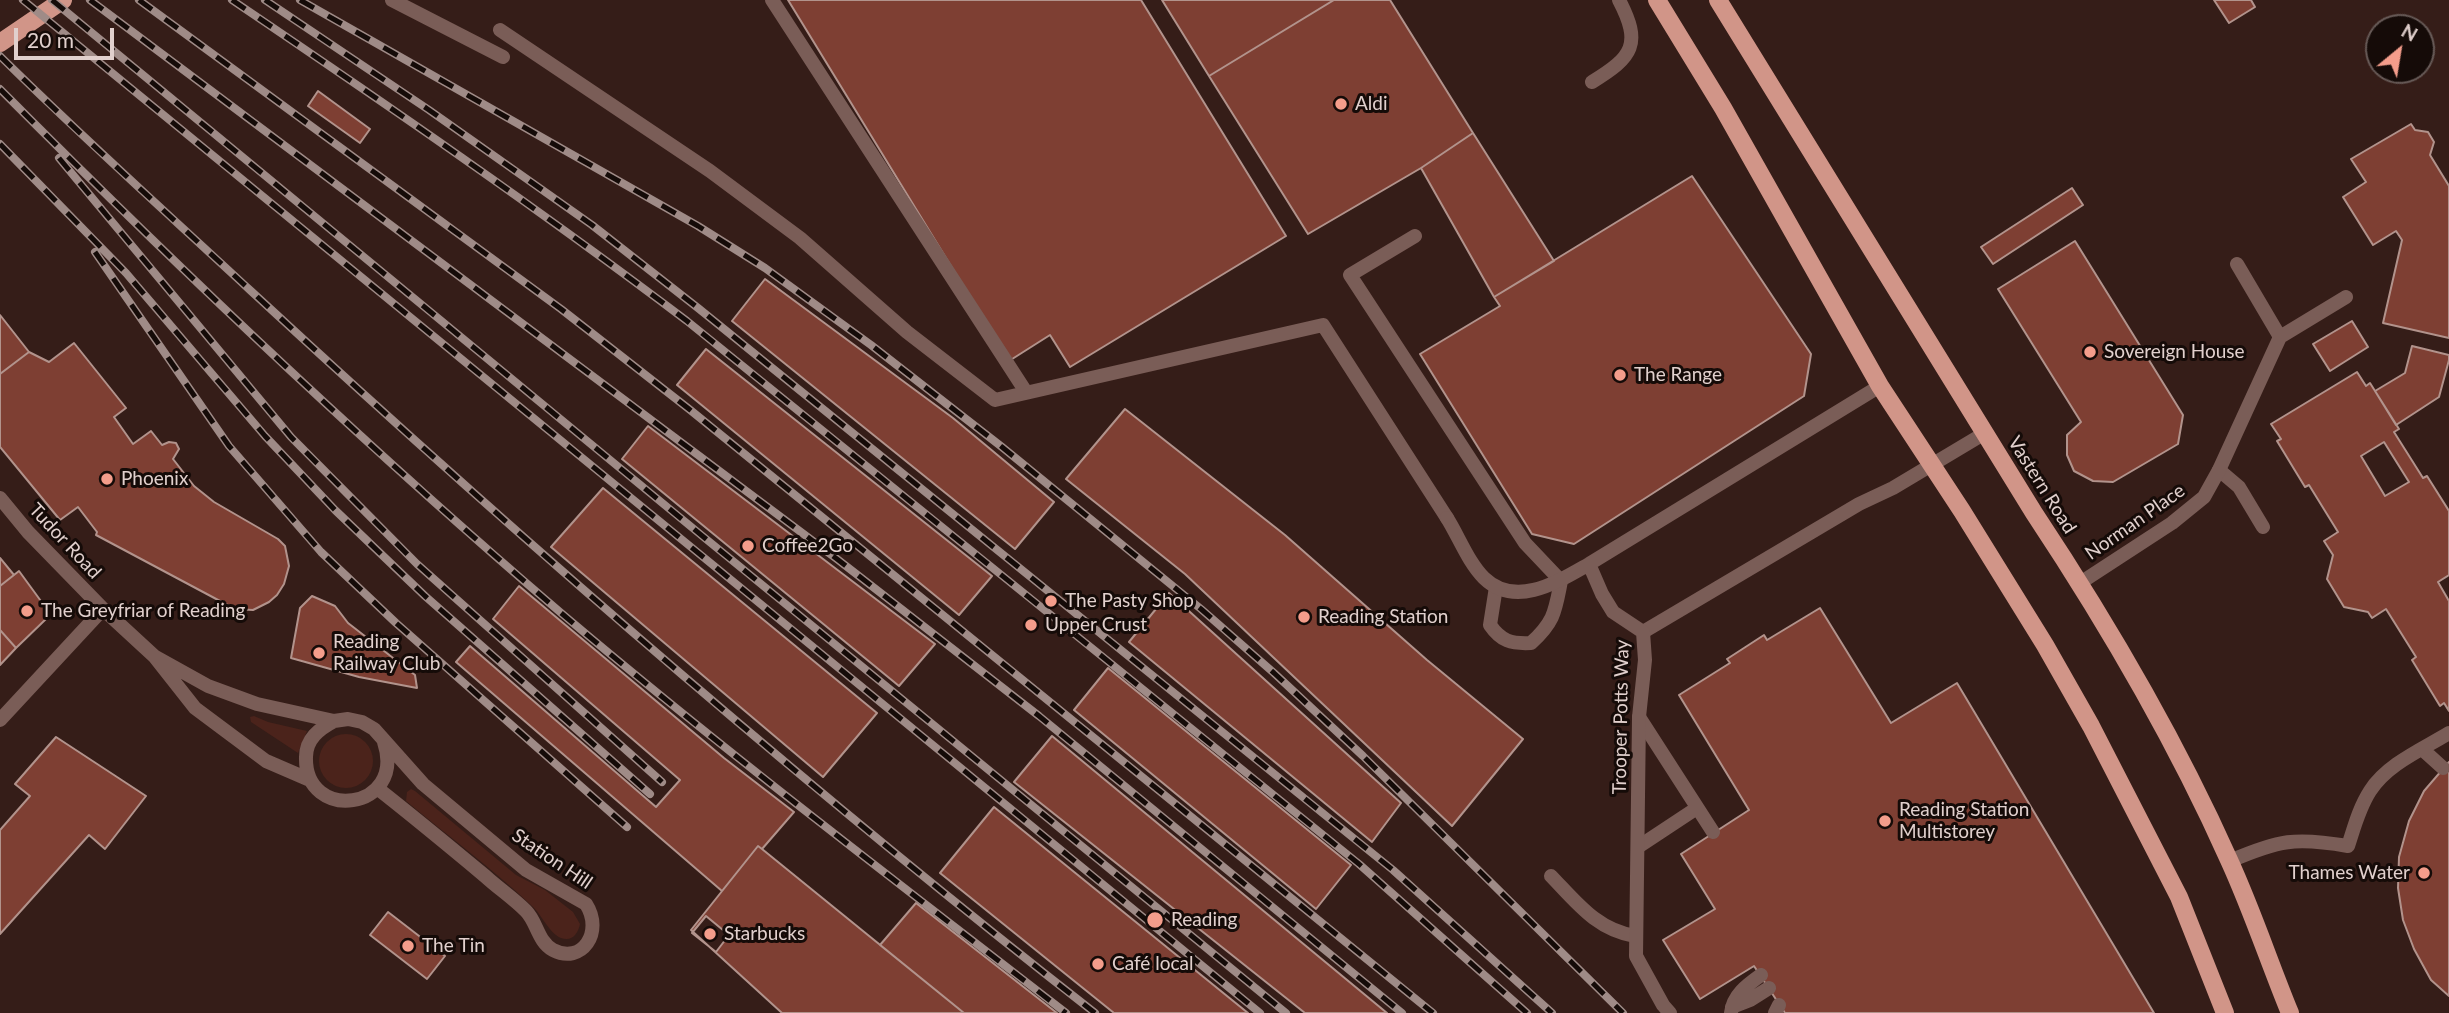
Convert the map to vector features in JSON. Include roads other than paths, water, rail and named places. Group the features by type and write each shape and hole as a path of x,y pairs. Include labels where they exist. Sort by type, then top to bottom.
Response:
{"main road":[{"path":"0,43 63,0"},
{"path":"1657,0 1723,108 1880,386 1933,464 2045,645 2130,798 2179,897 2225,1013"},
{"name":"Vastern Road","path":"1718,0 1984,433 2080,583 2165,731 2230,861 2290,1013"}],"street":[{"path":"392,0 503,57"},
{"path":"772,0 1026,392"},
{"path":"1592,82 1628,54 1632,43 1632,31 1619,0"},
{"path":"500,30 710,171 790,230 907,332 995,400 1323,325 1475,566 1484,578 1496,587 1516,592 1535,591 1561,581 1880,386"},
{"path":"1415,236 1350,275 1525,543 1561,581"},
{"path":"2237,264 2280,337 2346,297"},
{"name":"Norman Place","path":"2080,583 2172,523 2204,496 2219,470 2280,337"},
{"path":"1643,632 1858,504 1893,488 1984,433"},
{"path":"2219,470 2239,487 2263,527"},
{"name":"Tudor Road","path":"0,498 28,532 103,609"},
{"name":"Trooper Potts Way","path":"1590,564 1602,594 1613,612 1643,632 1645,660 1639,717 1636,956 1670,1013"},
{"path":"1496,587 1490,625 1499,637 1513,644 1531,643 1544,631 1554,616 1561,581"},
{"path":"0,720 103,609"},
{"name":"Station Hill","path":"103,609 154,656 195,708 266,761 310,780 318,791 331,799 345,802 359,800 377,788 527,912 545,945 555,951 576,951 586,945 592,936 592,914 586,904 526,870 423,784 374,730 362,722 348,719 334,721 257,704 208,686 154,656"},
{"path":"1639,717 1713,832"},
{"path":"310,780 305,766 311,738 321,727 334,721"},
{"path":"2230,861 2262,847 2287,841 2314,841 2347,846 2371,789 2391,769 2449,733"},
{"path":"377,788 387,769 388,755 383,741"},
{"path":"2421,750 2443,768"},
{"path":"1638,847 1697,808"},
{"path":"1551,876 1606,928 1617,934 1635,936"},
{"path":"1731,1010 1742,989 1760,975"},
{"path":"1731,1010 1769,988"}],"railway":[{"path":"23,0 1260,1013"},
{"path":"52,0 1286,1013"},
{"path":"90,0 837,559 1039,716 1402,1013"},
{"path":"139,0 561,309 689,409 1433,1013"},
{"path":"232,0 462,158 687,321 1359,864 1527,1013"},
{"path":"265,0 429,110 592,225 698,308 1393,870 1552,1013"},
{"path":"300,0 698,226 765,268 871,345 1002,447 1201,609 1274,673 1363,756 1623,1013"},
{"path":"0,56 353,385 561,570 771,751 1095,1013"},
{"path":"0,89 136,224 275,356 416,486 560,612 684,715 1066,1013"},
{"path":"0,144 126,273 265,436 335,510 425,596 650,794"},
{"path":"59,158 291,437 417,564 662,782"},
{"path":"95,252 229,446 321,552 396,623 627,827"}],"place":[{"name":"Aldi","path":"1341,104"},
{"name":"Sovereign House","path":"2090,352"},
{"name":"The Range","path":"1620,375"},
{"name":"Phoenix","path":"107,479"},
{"name":"Coffee2Go","path":"748,546"},
{"name":"The Pasty Shop","path":"1051,601"},
{"name":"The Greyfriar of Reading","path":"27,611"},
{"name":"Reading Station","path":"1304,617"},
{"name":"Upper Crust","path":"1031,625"},
{"name":"Reading Railway Club","path":"319,653"},
{"name":"Reading Station Multistorey","path":"1885,821"},
{"name":"Thames Water","path":"2424,873"},
{"name":"Reading","path":"1155,920"},
{"name":"Starbucks","path":"710,934"},
{"name":"The Tin","path":"408,946"},
{"name":"Café local","path":"1098,964"}]}
